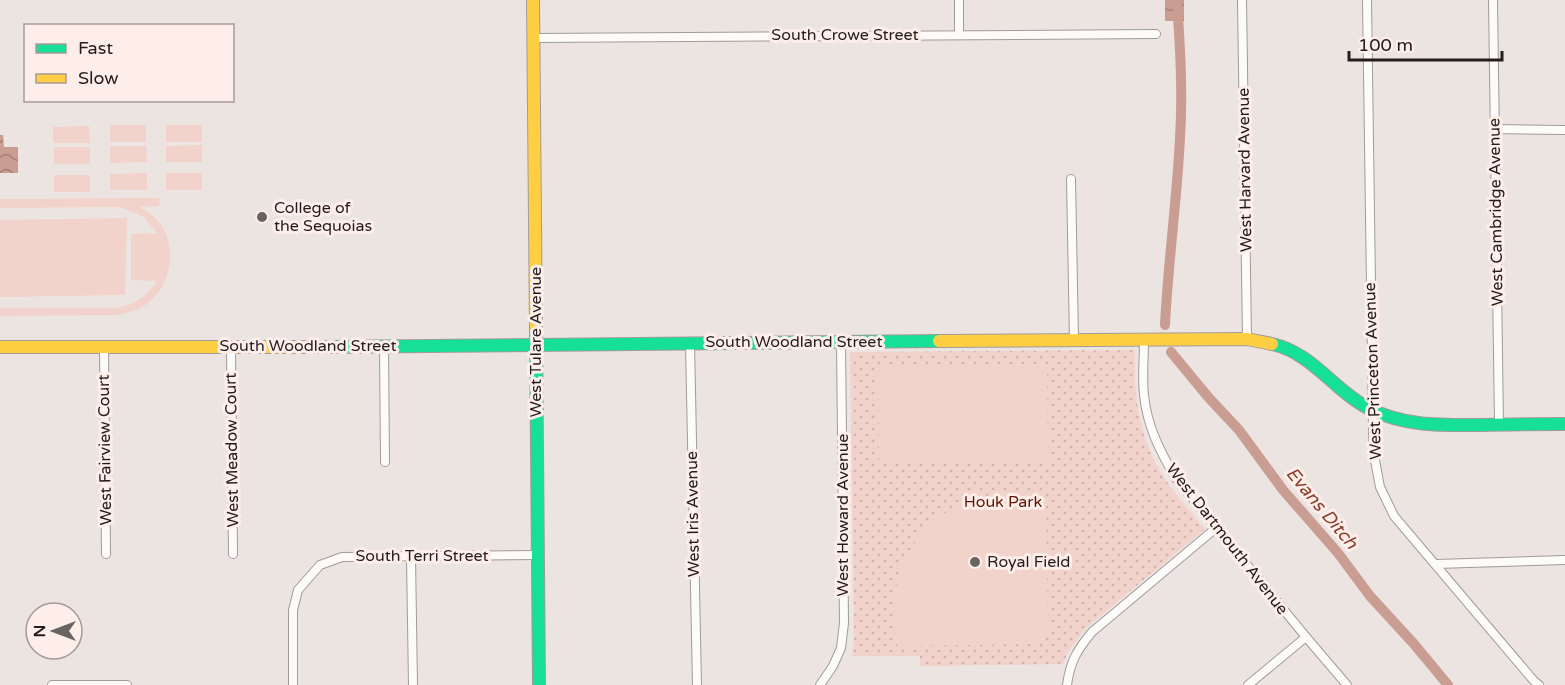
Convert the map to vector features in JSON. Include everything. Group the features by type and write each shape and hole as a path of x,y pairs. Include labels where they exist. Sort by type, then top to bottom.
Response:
{"street":[{"name":"West Tulare Avenue","path":"533,0 539,685"},
{"path":"959,0 959,35"},
{"name":"West Harvard Avenue","path":"1242,0 1247,339"},
{"name":"West Princeton Avenue","path":"1367,0 1372,410 1374,455 1380,487 1394,516 1539,685"},
{"name":"West Cambridge Avenue","path":"1493,0 1499,424"},
{"name":"South Crowe Street","path":"535,38 1156,34"},
{"path":"1495,129 1565,130"},
{"path":"1071,178 1074,340"},
{"name":"South Woodland Street","path":"0,347 1247,339 1287,348 1306,358 1354,399 1372,410 1413,423 1565,424"},
{"name":"West Dartmouth Avenue","path":"1144,340 1143,393 1146,412 1160,451 1175,477 1347,685"},
{"name":"West Howard Avenue","path":"821,684 841,648 844,623 842,342"},
{"name":"West Iris Avenue","path":"690,343 697,685"},
{"name":"West Meadow Court","path":"231,346 233,554"},
{"path":"384,346 385,462"},
{"name":"West Fairview Court","path":"104,347 106,554"},
{"path":"1067,685 1074,656 1092,632 1216,528"},
{"name":"South Terri Street","path":"293,685 293,610 298,590 320,565 342,557 538,555"},
{"path":"411,557 413,685"},
{"path":"1436,564 1565,560"},
{"path":"1248,685 1306,637"},
{"path":"52,685 127,685"}],"green space":[{"path":"110,125 146,125 146,142 110,142"},
{"path":"166,125 202,125 202,142 166,142"},
{"path":"89,126 90,143 53,143 53,127"},
{"path":"202,145 202,162 166,162 166,146"},
{"path":"110,146 146,146 147,162 110,163"},
{"path":"54,147 90,147 90,164 54,164"},
{"path":"147,173 147,190 110,190 110,174"},
{"path":"166,173 202,173 202,190 166,190"},
{"path":"54,175 90,175 90,192 54,192"},
{"path":"159,198 160,206 140,207 159,222 167,236 170,248 168,273 156,295 148,303 137,310 119,315 0,316 0,308 117,308 135,302 145,295 157,281 131,280 131,234 157,233 144,217 125,209 115,207 0,208 0,199"},
{"path":"127,218 125,295 0,297 0,220"},
{"name":"Houk Park","path":"1135,350 1137,404 1145,438 1170,486 1205,529 1086,628 1068,652 1063,664 920,666 920,656 852,656 854,641 850,352"},
{"path":"1047,364 1048,461 879,463 878,366"},
{"name":"Royal Field","path":"1046,490 1048,635 1038,644 897,646 895,602 899,571 913,545 933,522 961,504 977,498 1010,492"}],"water":[{"path":"1165,0 1184,0 1184,21 1165,21"},
{"path":"0,135 3,135 4,147 18,147 18,173 0,173"}],"waterway":[{"name":"Evans Ditch","path":"1165,325 1181,121 1177,0"},
{"name":"Evans Ditch","path":"1171,352 1239,430 1283,490 1338,553 1370,596 1448,685"}],"traffic: fast":[{"path":"536,329 539,685"},
{"path":"320,347 939,341"},
{"path":"1272,344 1300,355 1345,393 1370,409 1397,419 1440,425 1565,424"}],"traffic: slow":[{"path":"533,0 536,329"},
{"path":"939,341 1247,339 1272,344"},
{"path":"0,347 320,347"}],"place":[{"name":"College of the Sequoias","path":"262,217"},
{"name":"Royal Field","path":"975,562"}]}
